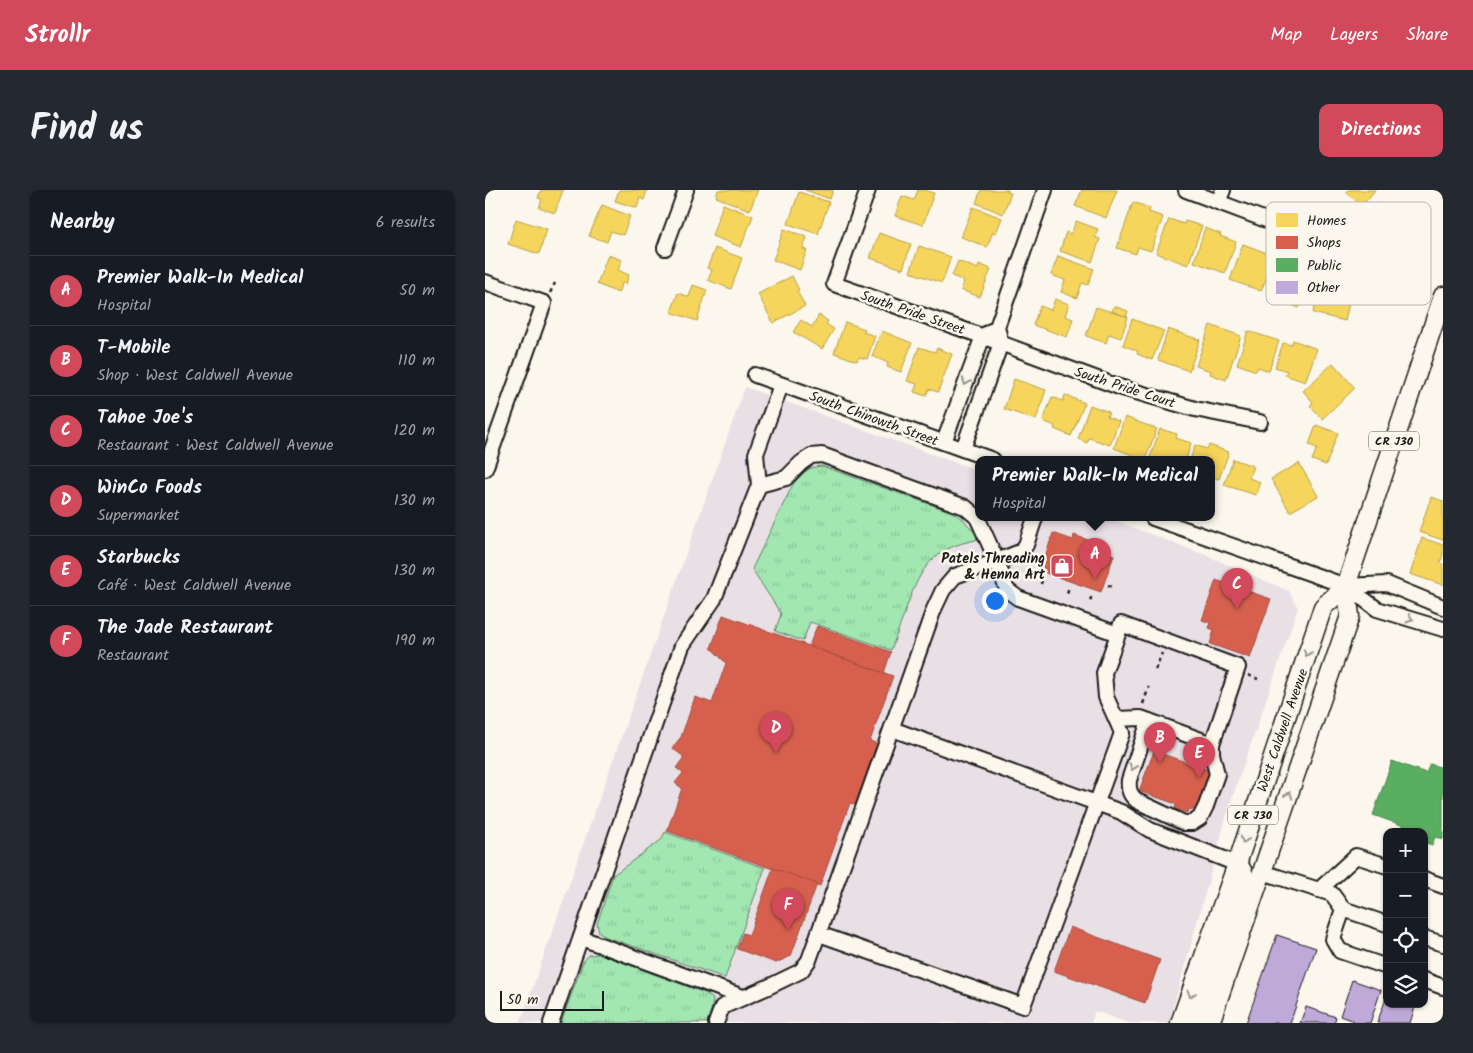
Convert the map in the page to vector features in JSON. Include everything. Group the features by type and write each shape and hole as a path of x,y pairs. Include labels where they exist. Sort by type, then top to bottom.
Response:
{"main road":[{"name":"West Caldwell Avenue","path":"1211,1023 1349,616 1345,586 1443,296"},
{"name":"West Caldwell Avenue","path":"1180,1023 1237,864 1323,607 1345,586"},
{"path":"1197,1023 1243,887 1244,874 1237,864"}],"street":[{"path":"665,248 686,190"},
{"name":"South Pride Street","path":"868,190 834,284 993,336"},
{"path":"963,449 993,336 1045,190"},
{"path":"1186,190 1220,196 1266,216"},
{"path":"485,282 544,303 485,469"},
{"path":"944,442 993,336"},
{"name":"South Pride Court","path":"993,336 1119,387 1195,409 1260,422"},
{"name":"South Chinowth Street","path":"755,376 982,456"},
{"path":"551,1023 682,646 714,599 759,485 755,454 781,385"},
{"path":"759,485 786,478 811,456 822,455 965,507 975,515"},
{"path":"979,521 997,561 1007,590 1018,598 1117,634"},
{"path":"716,1023 722,1007 801,970 809,960 934,609 943,590 955,576 1020,552 1026,545 1034,521"},
{"path":"1161,521 1345,586 1377,609 1443,629"},
{"path":"1345,586 1387,584 1443,607"},
{"path":"819,934 1023,1006 1122,733 1106,697 1103,672 1121,624 1239,668 1212,744 1212,754 1217,774 1200,818 1192,823 1185,823 1137,801 1131,796 1128,789 1129,780 1149,721"},
{"path":"1116,719 1141,718 1212,744"},
{"path":"892,729 1121,812 1149,830 1237,864"},
{"path":"1319,890 1356,856 1383,865"},
{"path":"1262,872 1333,894 1343,909 1383,923"},
{"path":"1428,880 1443,886"},
{"path":"1343,909 1333,939 1340,951 1383,966"},
{"path":"581,938 743,997"},
{"path":"1428,939 1443,944"},
{"path":"1428,981 1443,987"}],"path":[{"path":"1041,584 1043,578"},
{"path":"1108,585 1113,587"},
{"path":"1067,593 1069,586"},
{"path":"1090,601 1092,595"},
{"path":"1155,670 1163,650"},
{"path":"1142,708 1149,687"}],"shaded area":[{"path":"745,387 975,470 975,521 1116,521 1208,556 1289,591 1298,608 1230,804 1169,1023 1128,1023 1095,1011 1091,1023 520,1023"}],"green space":[{"path":"822,466 952,512 963,519 977,535 976,540 949,548 939,554 924,570 912,592 891,650 810,622 803,641 775,631 781,614 752,569 793,484 809,469"},
{"path":"665,832 765,868 725,978 606,937 599,932 597,924 613,875 661,840"},
{"path":"600,954 705,993 713,999 707,1023 561,1023 583,962 589,955"}],"building: Homes":[{"path":"541,190 563,190 555,213 539,208 542,199 538,198"},
{"path":"619,190 647,190 644,200 640,198 637,208 615,201"},
{"path":"718,190 758,190 750,210 716,197"},
{"path":"805,190 833,190 830,199"},
{"path":"918,190 934,193 923,225 895,216 902,196 914,200"},
{"path":"981,190 1008,190 1007,192 1011,193 1003,214 976,203"},
{"path":"1082,190 1117,190 1106,218 1075,206"},
{"path":"1348,190 1375,190 1365,202 1357,202 1346,192"},
{"path":"799,192 829,202 818,234 788,224"},
{"path":"1133,202 1150,208 1149,212 1163,217 1151,251 1138,247 1136,254 1117,248"},
{"path":"723,204 753,216 741,247 712,236"},
{"path":"602,205 630,216 623,235 611,231 607,242 589,236"},
{"path":"973,207 1002,218 996,233 993,232 987,247 961,237"},
{"path":"516,219 547,229 539,254 508,244"},
{"path":"1169,219 1184,224 1185,221 1202,226 1188,265 1156,253"},
{"path":"1076,221 1098,229 1095,237 1100,239 1092,262 1060,251 1066,232 1071,234"},
{"path":"1205,228 1236,242 1225,273 1194,262"},
{"path":"784,229 807,237 803,249 807,250 800,270 773,260"},
{"path":"879,233 911,244 903,269 870,258"},
{"path":"1243,244 1266,253 1266,278 1261,291 1230,280"},
{"path":"919,246 951,257 942,283 910,272"},
{"path":"715,248 742,258 731,289 708,280 712,270 707,268"},
{"path":"608,255 622,260 618,270 629,275 626,284 622,283 618,293 597,284"},
{"path":"1058,256 1094,269 1088,285 1082,283 1077,298 1061,292 1065,280 1051,275"},
{"path":"958,261 978,269 979,264 991,269 980,297 961,290 964,281 952,276"},
{"path":"792,276 805,306 773,323 758,294"},
{"path":"693,285 707,290 697,321 671,312 678,293 689,297"},
{"path":"1055,299 1069,304 1065,316 1073,319 1067,337 1033,325 1040,306 1051,310"},
{"path":"1315,305 1349,305 1345,321 1313,313"},
{"path":"1114,306 1128,311 1126,317 1112,311"},
{"path":"1096,307 1128,317 1121,338 1109,334 1106,343 1086,336"},
{"path":"819,315 828,321 826,324 834,329 822,349 793,332 801,320 812,327"},
{"path":"1132,319 1164,331 1152,360 1137,354 1138,351 1123,345"},
{"path":"845,322 865,329 863,332 875,336 867,359 859,357 857,361 834,353"},
{"path":"1210,325 1241,336 1226,380 1210,374 1211,371 1196,366"},
{"path":"1168,329 1200,340 1189,371 1158,360"},
{"path":"882,331 912,343 901,372 887,367 888,363 872,356"},
{"path":"1248,331 1279,341 1269,371 1258,367 1256,371 1237,364"},
{"path":"1293,340 1317,349 1305,382 1285,375 1287,371 1275,367 1283,343 1292,345"},
{"path":"919,347 935,352 937,348 952,354 938,392 929,389 926,396 914,392 917,384 907,381"},
{"path":"1333,363 1355,388 1322,419 1310,406 1313,402 1303,391"},
{"path":"1014,379 1046,390 1036,420 1004,409"},
{"path":"1065,395 1085,403 1071,436 1054,429 1055,426 1043,421 1052,397 1063,401"},
{"path":"1090,405 1109,412 1107,417 1119,421 1110,445 1089,438 1087,443 1078,439"},
{"path":"1125,417 1157,429 1147,456 1135,456 1114,448"},
{"path":"1316,425 1338,433 1326,465 1312,460 1317,448 1309,445"},
{"path":"1160,429 1177,434 1176,438 1191,443 1187,456 1150,456"},
{"path":"1195,445 1207,449 1209,445 1229,452 1219,479 1215,478 1215,456 1191,456"},
{"path":"1233,459 1253,466 1249,478 1260,482 1256,495 1224,485"},
{"path":"1299,463 1318,496 1290,512 1271,479"},
{"path":"1431,497 1443,501 1443,540 1419,532"},
{"path":"1422,538 1443,545 1443,555 1440,563 1443,564 1443,585 1410,574"}],"building: Shops":[{"path":"1053,533 1073,540 1074,535 1088,540 1086,545 1114,555 1101,592 1040,571"},
{"path":"1216,580 1271,599 1250,658 1210,644 1214,630 1209,628 1211,623 1202,620"},
{"path":"723,615 893,676 870,741 878,744 856,805 850,803 820,886 667,831 682,788 675,783 683,773 676,768 684,757 672,748 681,737 695,697 712,703 726,663 711,648"},
{"path":"817,626 891,652 884,673 809,646"},
{"path":"1154,751 1214,772 1200,812 1189,809 1188,813 1175,809 1176,804 1139,791"},
{"path":"773,868 817,884 791,956 776,963 737,949 743,933 749,935"},
{"path":"1070,927 1160,960 1145,1003 1054,971"}],"building: Public":[{"path":"1392,761 1426,773 1430,764 1443,768 1443,839 1435,837 1432,845 1428,844 1428,828 1407,828 1373,815"}],"building: Other":[{"path":"1277,935 1316,948 1290,1023 1246,1023"},
{"path":"1352,980 1381,990 1370,1023 1359,1023 1340,1016"},
{"path":"1306,1007 1336,1017 1334,1023 1300,1023"},
{"path":"1383,1007 1415,1008 1410,1023 1377,1023"}],"place":[{"name":"Patels Threading & Henna Art","path":"1062,566"},
{"name":"Premier Walk-In Medical","path":"1095,579"},
{"name":"Tahoe Joe's","path":"1237,609"},
{"name":"WinCo Foods","path":"776,753"},
{"name":"T-Mobile","path":"1160,763"},
{"name":"Starbucks","path":"1199,778"},
{"name":"The Jade Restaurant","path":"788,930"}]}
